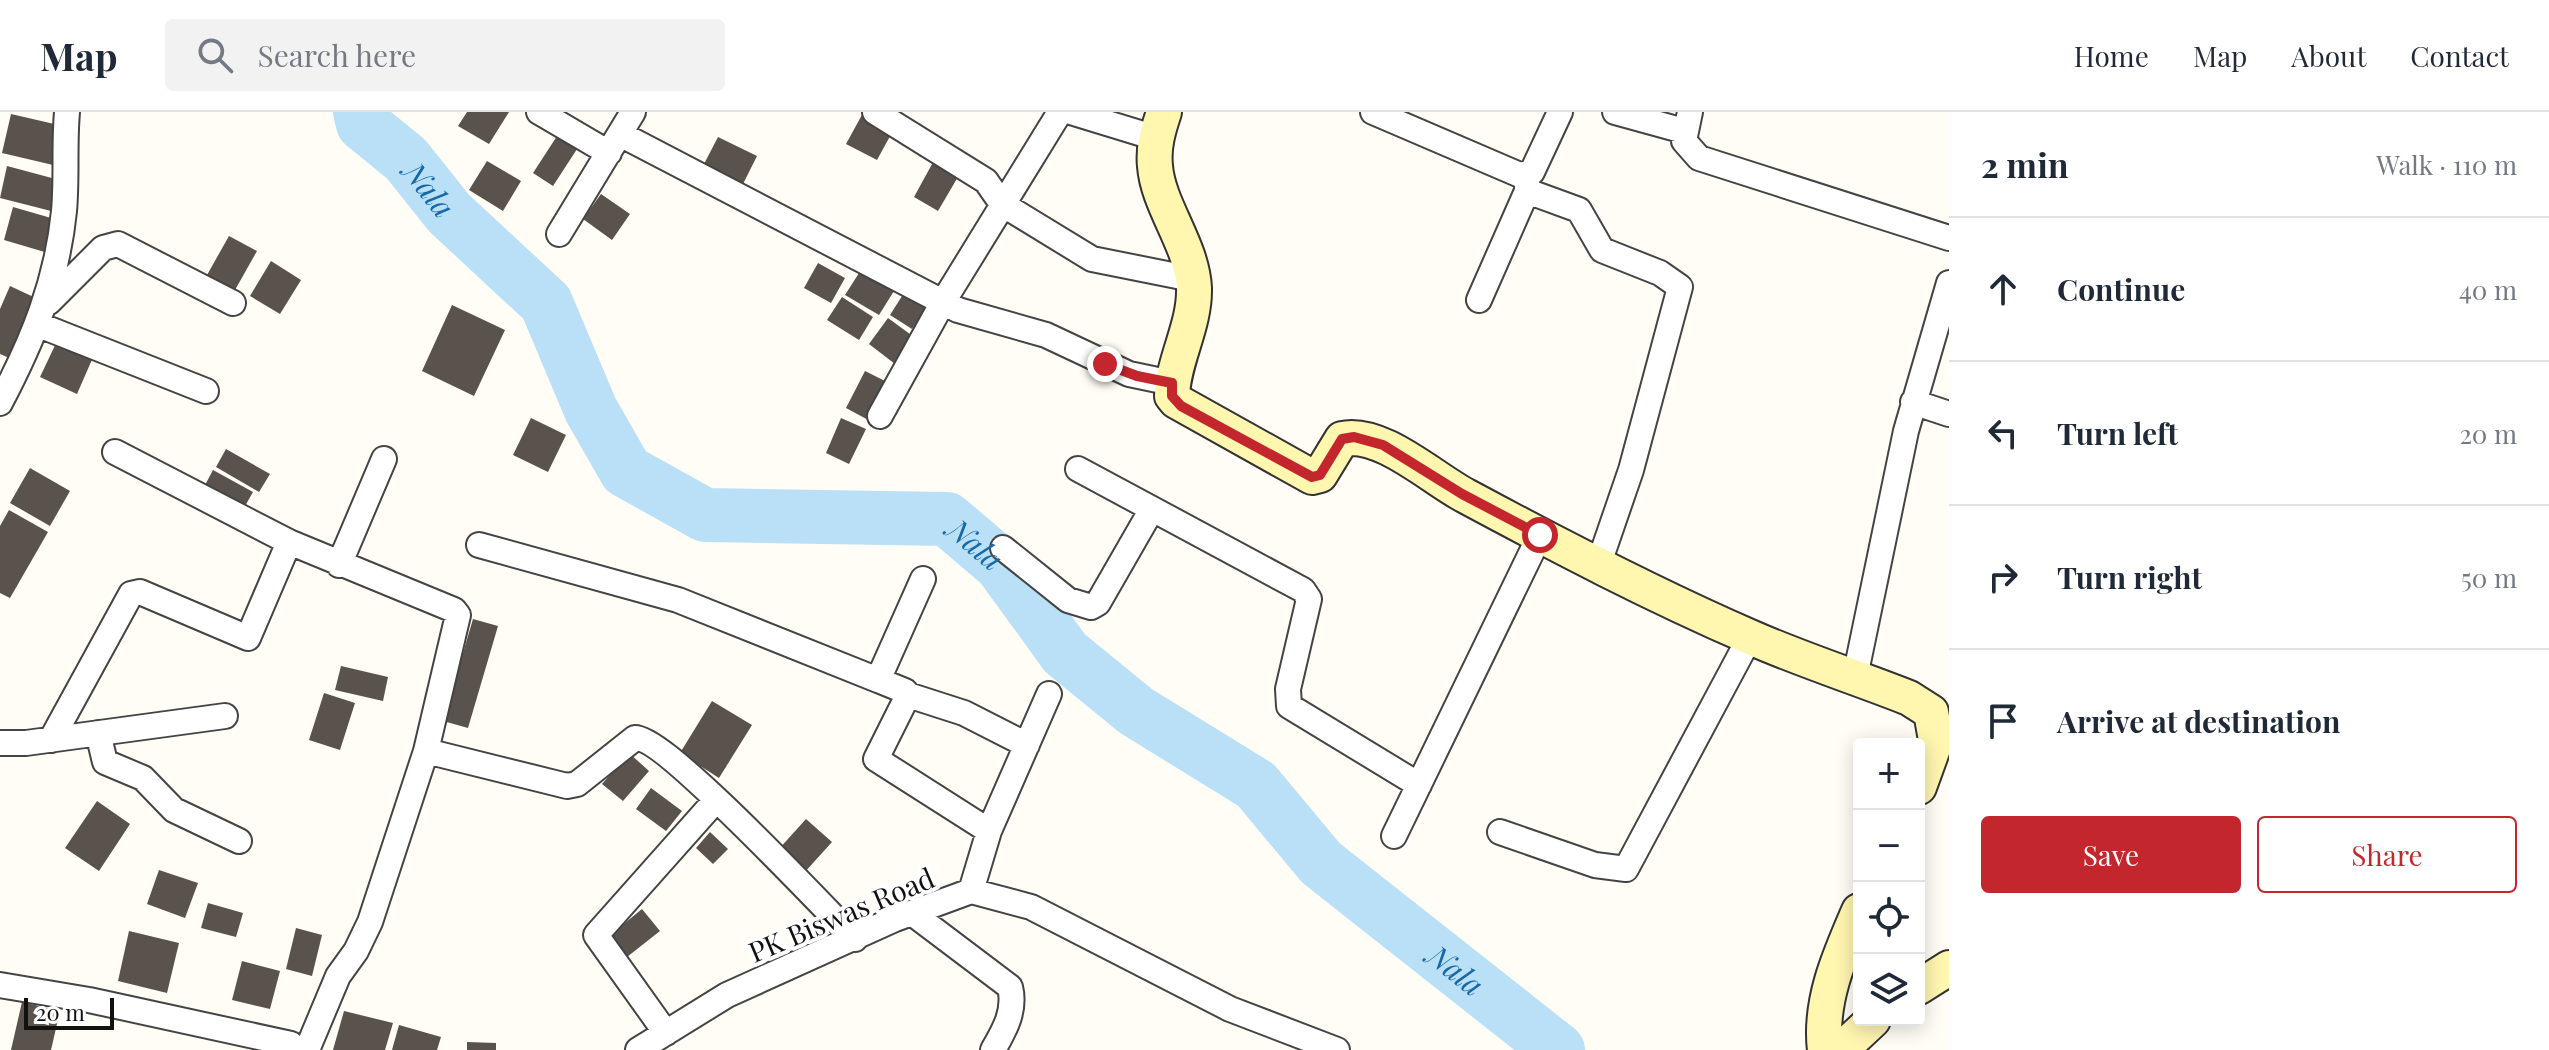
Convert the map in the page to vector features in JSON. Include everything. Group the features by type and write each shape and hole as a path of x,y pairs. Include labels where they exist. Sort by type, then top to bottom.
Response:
{"street":[{"path":"0,403 43,315 65,208 67,112"},
{"path":"539,112 615,144 968,314 1046,335 1129,374 1172,383"},
{"path":"559,234 633,112"},
{"path":"875,112 986,181 1002,204 1102,263 1192,279"},
{"path":"880,416 943,302 1060,112"},
{"path":"1071,112 1160,125 1154,168 1181,237 1192,279 1192,310 1172,383 1172,396 1181,406 1312,477 1320,475 1342,439 1367,440 1383,445 1462,494 1598,566 1750,637 1909,698 1942,718 1925,770"},
{"path":"1373,112 1510,172 1579,210 1602,250 1660,273 1680,287 1640,438 1598,566"},
{"path":"1479,300 1560,112"},
{"path":"1615,112 1687,121 1688,150 1699,158 1949,238"},
{"path":"43,315 103,248 118,244 233,303"},
{"path":"1855,677 1913,402 1938,358 1949,283"},
{"path":"43,315 206,391"},
{"path":"1913,402 1949,414"},
{"path":"0,985 89,1000 296,1048 356,951 370,922 426,751 458,615 454,610 289,542 115,452"},
{"path":"339,565 384,459"},
{"path":"1078,469 1307,594 1308,604 1288,689 1289,706 1419,785"},
{"path":"1003,548 1068,600 1091,607 1098,603 1152,509"},
{"path":"1394,836 1540,535"},
{"path":"51,740 131,594 140,592 248,638 289,542"},
{"path":"479,545 678,600 794,643 908,695 964,713 1027,745"},
{"path":"878,680 923,579"},
{"path":"1500,832 1595,865 1626,869 1750,637"},
{"path":"971,891 989,831 1049,694"},
{"path":"908,695 876,754 877,761 989,831"},
{"path":"0,743 51,740 225,716"},
{"path":"98,733 105,762 143,778 174,810 239,841"},
{"path":"426,751 572,786 640,737 651,741 716,800 855,939"},
{"path":"666,1033 596,938 597,932 716,800"},
{"name":"PK Biswas Road","path":"638,1050 727,995 912,913 971,891 1031,907 1230,1009 1337,1050"},
{"path":"912,913 1010,987 1013,998 1007,1025 993,1050"},
{"path":"1825,1050 1825,1011 1836,962 1853,924"},
{"path":"1925,983 1949,968"},
{"path":"1841,1050 1867,1026"}],"building":[{"path":"467,112 509,112 489,144 458,126"},
{"path":"863,113 894,129 877,160 846,144"},
{"path":"11,114 63,126 53,165 2,153"},
{"path":"559,133 579,146 553,186 533,173"},
{"path":"718,137 757,156 743,184 704,164"},
{"path":"937,155 962,170 938,211 914,197"},
{"path":"487,161 521,181 503,211 469,190"},
{"path":"7,166 63,181 55,212 0,198"},
{"path":"601,194 630,214 612,240 583,219"},
{"path":"13,207 58,220 48,253 4,240"},
{"path":"229,236 257,251 235,290 207,275"},
{"path":"271,261 301,280 280,314 250,296"},
{"path":"866,262 899,283 879,315 845,295"},
{"path":"818,263 845,278 831,303 804,288"},
{"path":"909,285 932,299 912,329 890,315"},
{"path":"10,286 40,300 14,360 0,354 0,309"},
{"path":"842,297 873,317 859,340 827,320"},
{"path":"452,305 505,330 474,396 422,371"},
{"path":"888,318 914,337 895,364 869,344"},
{"path":"58,339 94,355 77,394 40,377"},
{"path":"865,371 891,384 872,422 846,408"},
{"path":"531,418 566,435 548,472 513,455"},
{"path":"841,418 866,429 849,464 826,453"},
{"path":"226,449 270,474 259,492 216,467"},
{"path":"30,468 70,491 50,526 10,503"},
{"path":"213,470 253,492 244,508 204,487"},
{"path":"9,510 48,532 10,598 0,593 0,526"},
{"path":"473,619 498,626 468,728 443,721"},
{"path":"341,666 388,677 383,701 335,690"},
{"path":"324,693 355,703 340,750 309,740"},
{"path":"712,701 752,725 719,778 680,753"},
{"path":"629,753 649,771 623,801 602,784"},
{"path":"651,788 682,811 666,831 636,809"},
{"path":"97,801 130,824 99,871 65,848"},
{"path":"806,819 832,842 804,873 778,850"},
{"path":"710,832 728,849 713,864 696,848"},
{"path":"159,870 198,883 185,918 147,904"},
{"path":"208,903 243,913 236,937 201,928"},
{"path":"642,909 660,931 627,957 609,936"},
{"path":"296,928 322,935 312,976 286,969"},
{"path":"129,931 179,943 167,993 118,981"},
{"path":"242,961 280,971 270,1009 232,1000"},
{"path":"22,1002 60,1011 51,1050 11,1050"},
{"path":"344,1011 393,1023 385,1050 333,1050"},
{"path":"399,1025 441,1037 437,1050 392,1050"},
{"path":"467,1042 496,1043 496,1050 467,1050"}],"waterway":[{"name":"Nala","path":"360,112 363,124 406,159 449,213 546,303 591,410 626,471 705,515 947,519 1001,565 1065,653 1136,711 1256,785 1321,863 1558,1050"}],"route":[{"path":"1105,364 1137,376 1172,383 1172,396 1181,406 1312,477 1320,475 1342,439 1354,437 1367,440 1383,445 1462,494 1540,535"}]}
